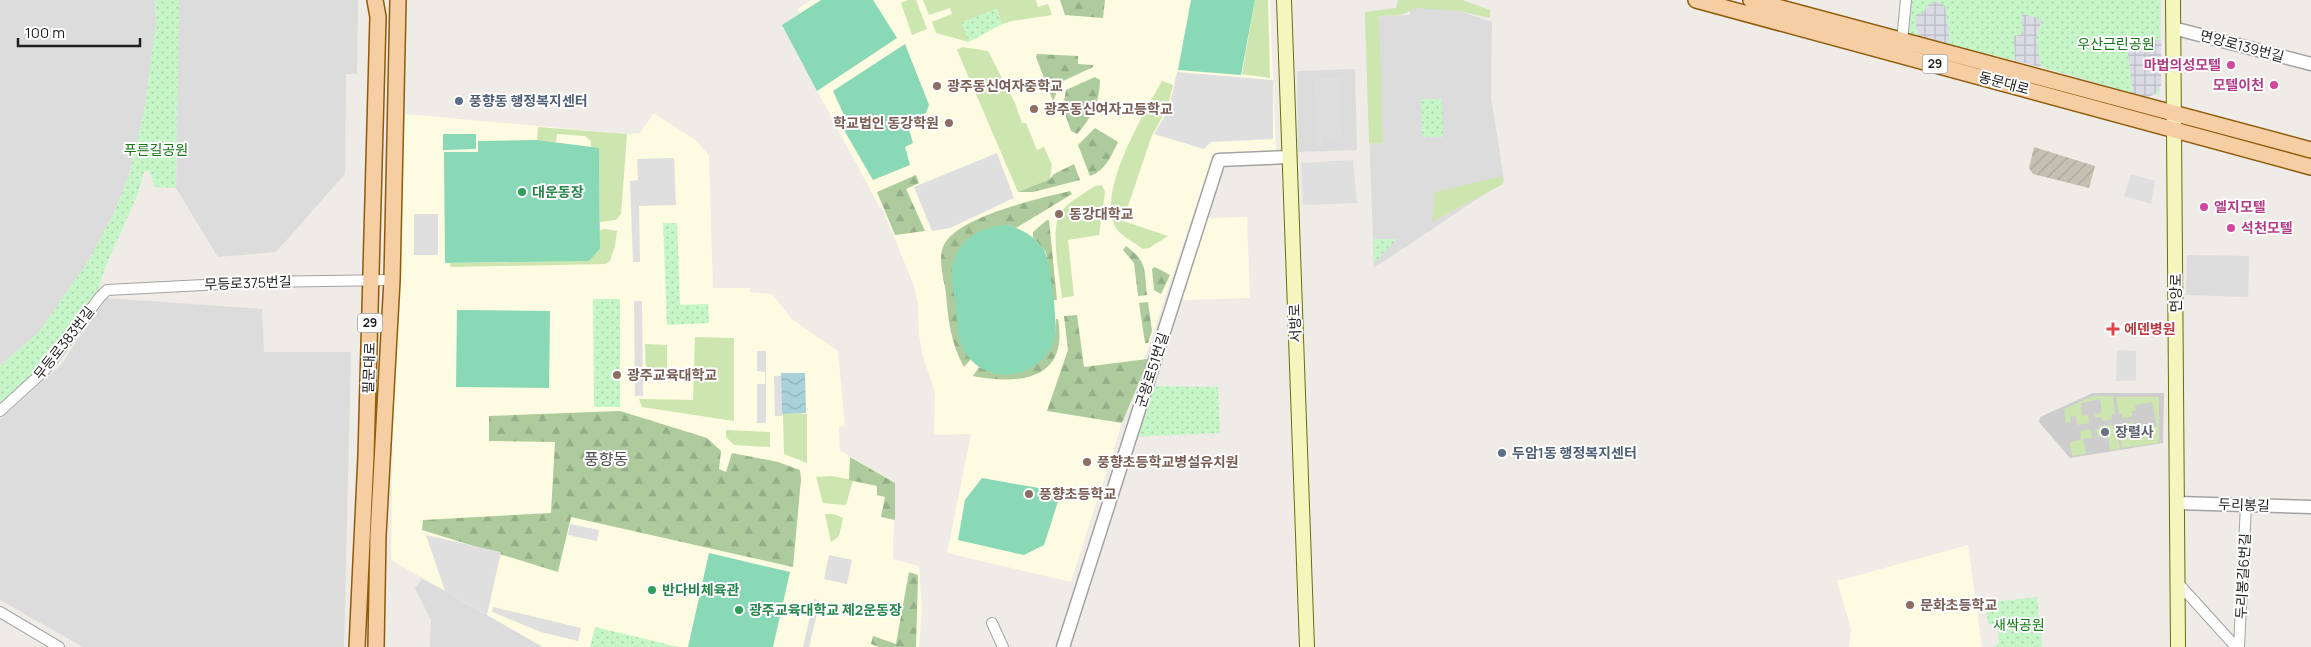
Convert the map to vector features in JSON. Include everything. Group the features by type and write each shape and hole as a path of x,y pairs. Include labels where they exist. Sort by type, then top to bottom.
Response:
{"main road":[{"name":"필문대로","path":"357,647 366,456 370,281 376,142 378,17 375,0"},
{"name":"필문대로","path":"376,647 378,535 392,280 398,0"},
{"name":"서방로","path":"1284,0 1306,647"},
{"name":"동문대로","path":"1696,0 2174,121 2311,150"},
{"name":"동문대로","path":"1751,0 1902,41 2174,121 2311,167"},
{"name":"면앙로","path":"2173,0 2178,647"}],"street":[{"path":"1902,41 1906,0"},
{"name":"면앙로139번길","path":"2173,28 2311,64"},
{"name":"군왕로51번길","path":"1063,647 1219,160 1290,157"},
{"name":"무등로375번길","path":"104,292 113,288 197,284 392,280"},
{"name":"무등로383번길","path":"0,411 44,372 104,292"},
{"name":"두리봉길","path":"2177,503 2311,507"},
{"name":"두리봉길6번길","path":"2238,647 2246,505"},
{"path":"2178,583 2238,647"},
{"path":"0,612 59,647"},
{"path":"992,623 1004,647"},
{"path":"37,647 43,637"}],"shaded area":[{"path":"0,0 155,0 156,24 145,106 130,172 115,211 87,263 38,333 0,366"},
{"path":"179,0 358,0 357,74 346,74 345,174 276,252 218,257 176,188"},
{"name":"동강대학교","path":"811,0 1270,0 1276,151 1214,153 1140,372 1047,410 1122,423 1071,582 947,553 971,434 934,435 935,392 923,357 919,335 918,304 914,286 882,208 880,208 782,25 800,13 797,9"},
{"path":"1410,0 1427,0 1492,22 1491,97 1504,181 1374,268 1365,17 1410,15"},
{"path":"1937,1 1945,6 1950,46 1920,39 1916,28 1916,14 1922,14 1929,4"},
{"path":"2022,14 2042,19 2036,38 2041,67 2015,61 2014,36 2023,34"},
{"path":"2161,39 2161,85 2157,93 2148,97 2133,93 2127,47"},
{"path":"1355,69 1357,150 1298,152 1297,71"},
{"path":"1177,72 1273,80 1273,139 1211,142 1204,149 1154,134 1169,109"},
{"path":"1340,78 1341,137 1322,137 1322,146 1316,146 1315,79"},
{"name":"광주교육대학교","path":"654,113 697,141 709,156 713,288 750,288 750,292 772,294 792,319 838,351 845,426 839,427 840,450 895,483 893,559 919,566 922,609 919,647 543,647 391,560 393,398 405,114 627,134 640,133"},
{"path":"2034,147 2095,166 2089,188 2033,174 2029,168"},
{"path":"997,153 1014,198 950,228 932,231 914,187"},
{"path":"674,158 676,205 639,206 640,262 633,262 630,181 638,180 637,159"},
{"path":"1353,160 1357,203 1303,205 1301,163"},
{"path":"2131,174 2155,181 2151,204 2124,196"},
{"path":"414,214 438,214 438,255 414,255"},
{"path":"1247,217 1250,298 1185,300 1180,294 1206,218"},
{"path":"2187,255 2249,256 2248,297 2186,295"},
{"path":"105,298 262,309 264,352 351,352 344,647 83,647 0,600 0,420 61,365"},
{"path":"634,301 642,301 643,396 635,396"},
{"path":"2117,350 2136,351 2136,381 2116,381"},
{"path":"757,351 766,351 766,423 757,423 757,384 765,384 765,372 757,371"},
{"path":"774,376 781,376 782,416 775,416"},
{"name":"장렬사","path":"2093,393 2164,393 2163,443 2070,458 2039,422 2040,417"},
{"path":"570,524 599,530 597,541 568,535"},
{"path":"426,535 501,552 487,615 445,591"},
{"name":"문화초등학교","path":"1968,545 1982,647 1849,647 1851,629 1837,581"},
{"path":"829,555 852,560 847,584 824,579"},
{"path":"422,579 543,647 430,647 431,620 415,588"},
{"path":"814,599 820,601 809,647 803,647"},
{"path":"493,607 581,628 578,641 541,632 492,612"}],"green space":[{"name":"푸른길공원","path":"155,0 179,0 176,188 155,187 149,170 144,172 137,196 107,263 95,298 38,375 0,407 0,366 38,333 87,263 115,211 130,173 145,106 156,24"},
{"path":"821,0 873,0 897,38 817,91 782,25"},
{"path":"908,0 916,0 927,29 912,35 901,3"},
{"path":"923,0 1036,0 1038,7 1048,4 1052,15 1002,24 997,9 962,22 969,42 936,33 932,22 952,14 950,8 929,15"},
{"path":"1060,0 1105,0 1103,18 1065,15"},
{"path":"1191,0 1255,0 1241,75 1178,70"},
{"path":"1255,0 1268,0 1270,78 1242,74"},
{"path":"1398,0 1462,0 1490,10 1490,18 1459,11 1417,8 1400,15 1379,16 1383,143 1369,143 1365,12 1396,8"},
{"name":"우산근린공원","path":"1908,0 2161,0 2160,95 2155,94 2148,97 2041,67 1907,34"},
{"path":"997,9 1002,24 969,42 961,22"},
{"path":"905,44 929,105 926,113 914,118 908,126 913,143 905,147 910,165 873,180 837,118 844,115 833,91"},
{"path":"962,47 988,51 1015,103 1022,123 1026,123 1037,150 1044,147 1052,165 1050,179 1018,192 957,50"},
{"path":"1037,54 1078,56 1078,64 1093,65 1093,67 1061,82 1053,101 1036,57"},
{"path":"1095,77 1100,80 1096,103 1090,116 1077,134 1071,131 1063,108 1066,90"},
{"path":"1162,81 1173,85 1167,109 1152,135 1123,221 1168,236 1149,248 1143,249 1125,237 1116,228 1111,213 1112,195 1124,154"},
{"path":"1421,99 1442,99 1443,137 1422,137"},
{"path":"538,127 627,134 621,214 616,220 600,222 599,149 591,147 591,141 585,136 557,134 556,142 537,140"},
{"path":"1095,128 1118,142 1104,166 1090,176 1078,145"},
{"path":"443,134 476,134 476,149 443,150"},
{"name":"대운동장","path":"537,140 599,148 600,249 589,261 445,263 444,152 478,152 478,141"},
{"path":"1074,164 1080,180 1033,192 1018,192 1050,179 1054,174"},
{"path":"916,175 919,183 906,189 925,231 895,235 877,192"},
{"path":"1503,176 1503,184 1432,222 1435,192"},
{"path":"1102,185 1105,192 1099,235 1068,240 1074,296 1062,298 1056,251 1056,226 1059,216 1063,209 1074,200 1095,186"},
{"path":"1070,191 1072,194 1016,228 1008,225 965,242 956,255 952,270 966,353 971,359 964,367 953,341 949,322 941,264 943,247 950,236 980,218 1020,204"},
{"path":"1049,220 1057,300 1053,300 1046,252 1033,237 1033,232"},
{"path":"663,223 677,223 680,305 708,304 709,323 667,325"},
{"path":"1008,225 1028,234 1044,250 1051,278 1056,330 1053,344 1047,354 1037,364 1016,374 1004,375 982,369 973,362 962,347 958,331 952,270 958,250 971,237 988,228"},
{"path":"600,230 617,231 610,261 605,264 450,267 451,263 589,261 600,249"},
{"path":"1373,239 1397,239 1374,263"},
{"path":"1126,246 1142,262 1147,295 1138,296 1134,263 1123,250"},
{"path":"1155,267 1170,275 1161,294 1154,290 1152,269"},
{"path":"593,299 620,299 620,407 594,407"},
{"path":"1148,302 1152,331 1148,343 1145,343 1139,303"},
{"path":"457,310 550,311 549,388 456,387"},
{"path":"1077,315 1084,367 1147,359 1148,361 1122,423 1047,411 1068,350 1064,316"},
{"path":"1056,319 1058,319 1059,339 1056,355 1048,366 1037,374 1023,378 1007,379 973,376 979,367 992,373 1055,336"},
{"path":"695,337 734,338 734,421 642,407 639,399 693,400"},
{"path":"645,344 667,345 667,373 646,373"},
{"path":"1147,386 1218,387 1220,433 1129,437"},
{"path":"2093,396 2113,396 2115,414 2111,415 2112,419 2102,421 2102,417 2095,418 2095,414 2102,413 2100,399 2081,403 2082,416 2088,415 2089,423 2077,425 2076,416 2070,417 2071,422 2066,423 2064,409"},
{"path":"2116,397 2159,397 2159,443 2122,448 2120,427 2123,427 2123,424 2133,422 2134,426 2138,425 2140,430 2157,426 2152,402 2135,405 2136,411 2132,411 2132,417 2122,418 2122,414 2119,414"},
{"path":"620,411 707,438 721,451 719,469 726,472 732,453 778,462 800,470 801,479 793,567 571,517 558,572 422,530 423,520 551,513 555,442 489,441 489,416"},
{"path":"783,413 807,414 807,463 784,454"},
{"path":"2113,425 2113,429 2117,428 2120,449 2110,450 2108,435 2098,437 2096,429 2100,429 2099,426"},
{"path":"2091,429 2092,438 2083,439 2086,454 2072,456 2070,442 2081,440 2080,431"},
{"path":"726,430 770,432 770,447 734,445 726,437"},
{"path":"850,457 895,483 895,520 881,517 885,497 877,495 877,486 849,480"},
{"path":"831,476 853,480 846,505 823,503 816,477"},
{"path":"982,478 1061,492 1044,545 1024,555 958,540 965,500"},
{"path":"825,514 834,514 843,518 839,536 831,542"},
{"name":"광주교육대학교 제2운동장","path":"709,553 790,572 773,647 688,647"},
{"path":"909,572 918,575 916,647 879,647 871,644 873,636 896,644"},
{"name":"새싹공원","path":"2037,597 2042,647 1993,647 1999,643 1997,624 1988,624 1986,603"},
{"path":"595,627 679,647 590,647"}],"water":[{"path":"781,373 805,373 806,413 782,414"}],"place":[{"name":"마법의성모텔","path":"2231,65"},
{"name":"모텔이천","path":"2274,85"},
{"name":"광주동신여자중학교","path":"937,86"},
{"name":"풍향동 행정복지센터","path":"459,101"},
{"name":"광주동신여자고등학교","path":"1034,109"},
{"name":"학교법인 동강학원","path":"949,123"},
{"name":"대운동장","path":"522,192"},
{"name":"엘지모텔","path":"2204,207"},
{"name":"동강대학교","path":"1059,214"},
{"name":"석천모텔","path":"2231,228"},
{"name":"에덴병원","path":"2113,329"},
{"name":"광주교육대학교","path":"617,375"},
{"name":"장렬사","path":"2105,432"},
{"name":"두암1동 행정복지센터","path":"1502,453"},
{"name":"풍향초등학교병설유치원","path":"1087,462"},
{"name":"풍향초등학교","path":"1029,494"},
{"name":"반다비체육관","path":"652,590"},
{"name":"문화초등학교","path":"1910,605"},
{"name":"광주교육대학교 제2운동장","path":"739,610"}],"district":[{"name":"풍향동","path":"606,459"}]}
